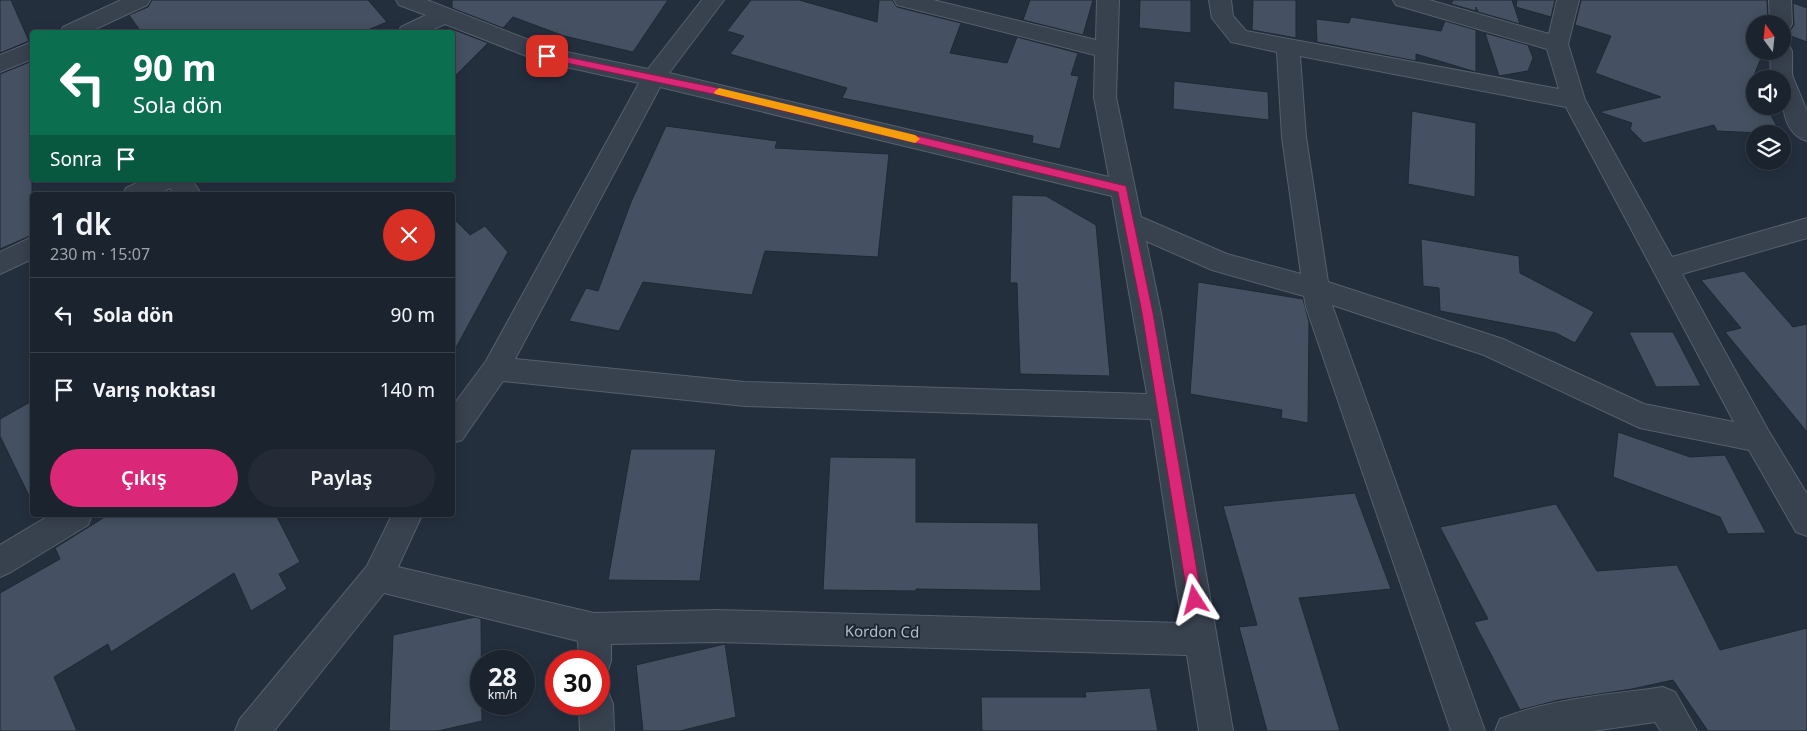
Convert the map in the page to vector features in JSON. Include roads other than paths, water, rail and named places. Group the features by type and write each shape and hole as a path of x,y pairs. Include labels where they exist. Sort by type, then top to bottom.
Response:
{"street":[{"path":"88,0 104,16"},
{"path":"74,30 139,0"},
{"path":"407,0 547,56 713,90 1122,189"},
{"path":"455,427 496,369 653,78 713,0"},
{"path":"905,0 1106,50"},
{"path":"1108,0 1104,97 1130,223 1163,408 1216,731"},
{"path":"1220,0 1223,18 1240,37 1574,100"},
{"path":"1404,0 1557,44"},
{"path":"1568,0 1557,44 1574,100 1758,439 1807,522"},
{"path":"1780,0 1781,15"},
{"path":"413,30 443,16"},
{"path":"1288,46 1294,137 1319,307 1468,731"},
{"path":"0,64 30,51"},
{"path":"1781,60 1781,75 1802,127 1807,132"},
{"path":"141,192 160,182"},
{"path":"180,182 188,192"},
{"path":"1130,223 1222,263 1317,288 1493,347 1640,416 1758,439"},
{"path":"1665,268 1807,228"},
{"path":"0,264 30,248"},
{"path":"496,369 745,394 1163,408"},
{"path":"0,562 73,517"},
{"path":"252,731 378,577 406,517"},
{"name":"Kordon Cd","path":"378,577 594,629 715,626 1201,639"},
{"path":"594,629 595,650"},
{"path":"1512,731 1561,720 1663,704 1680,731"},
{"path":"596,715 597,731"}]}
